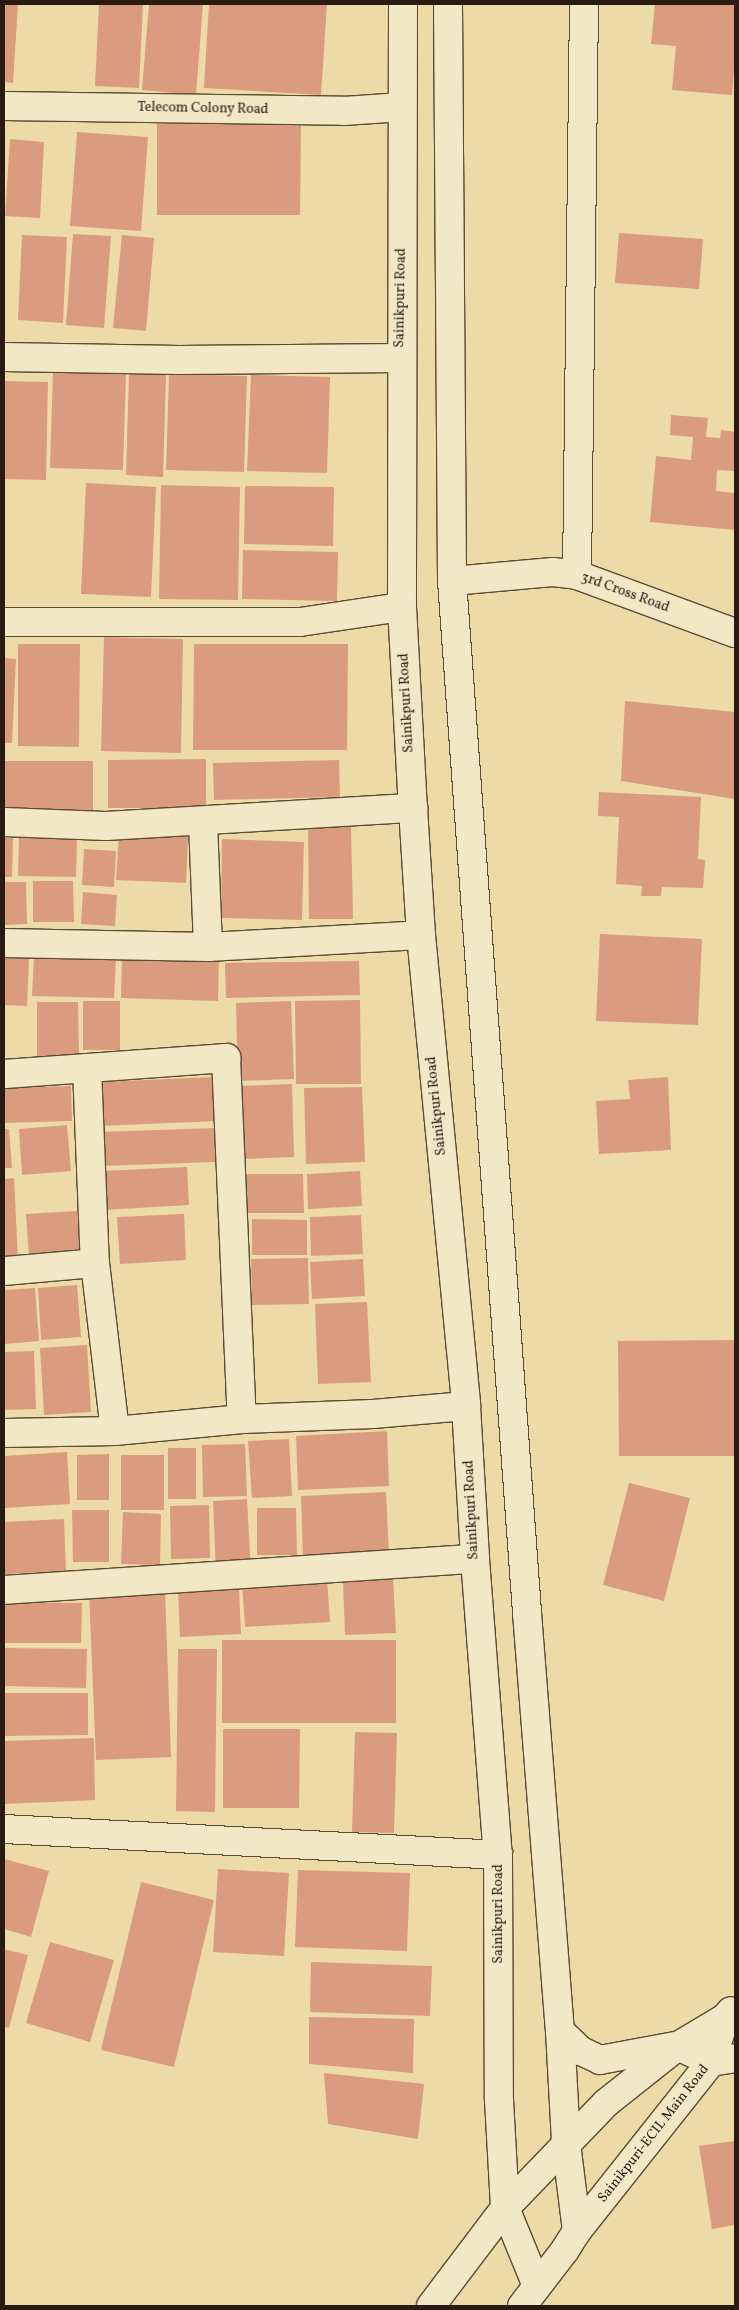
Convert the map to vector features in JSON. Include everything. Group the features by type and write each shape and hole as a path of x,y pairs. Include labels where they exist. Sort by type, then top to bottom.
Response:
{"street":[{"name":"Sainikpuri Road","path":"403,4 400,358 402,607 413,808 421,935 466,1406 475,1559 498,1855 499,2100 505,2208 530,2296"},
{"path":"448,4 452,581 560,2032 566,2143 577,2231"},
{"path":"577,575 584,4"},
{"name":"Telecom Colony Road","path":"4,106 344,111 402,107"},
{"path":"4,357 179,360 400,358"},
{"name":"3rd Cross Road","path":"452,581 553,572 577,575 735,632"},
{"path":"4,622 300,622 402,607"},
{"path":"4,822 106,826 203,822 413,808"},
{"path":"203,822 208,947"},
{"path":"4,943 208,947 421,935"},
{"path":"4,1074 226,1058 242,1419"},
{"path":"87,1068 96,1263 115,1431"},
{"path":"4,1272 96,1263"},
{"path":"4,1433 115,1431 242,1419 373,1414 466,1406"},
{"path":"4,1590 475,1559"},
{"path":"4,1829 498,1855"},
{"path":"431,2306 505,2208 606,2103 678,2046 730,2012"},
{"name":"Sainikpuri-ECIL Main Road","path":"530,2296 577,2231 723,2060 730,2012"},
{"path":"560,2032 581,2051 600,2060 678,2046 723,2060"}],"building":[{"path":"4,4 18,4 13,83 4,82"},
{"path":"99,4 143,4 139,88 95,86"},
{"path":"149,4 203,4 196,95 142,90"},
{"path":"209,4 327,4 321,95 204,88"},
{"path":"655,4 735,4 735,58 732,95 672,90 676,46 651,44"},
{"path":"157,124 301,124 300,215 157,215"},
{"path":"77,132 148,137 141,231 70,226"},
{"path":"10,139 44,142 40,218 5,216"},
{"path":"619,233 703,239 699,289 615,283"},
{"path":"73,234 111,236 104,328 66,325"},
{"path":"22,235 67,237 63,323 18,320"},
{"path":"122,235 154,238 146,331 113,328"},
{"path":"53,371 126,373 123,470 50,468"},
{"path":"129,373 166,375 163,477 126,475"},
{"path":"169,374 247,376 244,472 166,470"},
{"path":"251,375 330,377 327,473 247,471"},
{"path":"4,381 48,382 46,480 4,479"},
{"path":"671,415 708,418 706,437 720,438 721,430 735,432 735,471 717,470 716,491 735,493 735,530 650,522 656,456 691,460 693,437 670,435"},
{"path":"86,483 156,487 151,597 81,594"},
{"path":"161,485 240,487 238,600 159,599"},
{"path":"245,486 334,487 333,546 244,544"},
{"path":"243,550 338,552 337,601 242,599"},
{"path":"104,637 183,639 181,753 101,751"},
{"path":"18,644 80,644 79,747 18,746"},
{"path":"194,644 348,644 347,750 193,750"},
{"path":"4,658 16,659 12,743 4,743"},
{"path":"625,701 735,712 735,799 621,781"},
{"path":"206,759 206,808 108,808 108,760"},
{"path":"339,760 340,797 214,800 213,763"},
{"path":"4,761 93,761 93,814 4,815"},
{"path":"599,792 701,797 698,859 705,860 703,888 662,887 661,896 641,896 642,886 616,884 619,817 598,816"},
{"path":"351,825 353,919 309,919 308,826"},
{"path":"119,834 188,837 186,883 116,880"},
{"path":"19,837 77,838 76,877 18,876"},
{"path":"4,838 13,838 12,877 4,877"},
{"path":"222,839 304,842 302,920 221,918"},
{"path":"84,849 116,851 114,887 82,885"},
{"path":"33,881 73,881 74,922 33,922"},
{"path":"4,882 26,882 27,924 4,925"},
{"path":"83,892 117,895 115,926 81,924"},
{"path":"600,934 702,939 698,1025 596,1021"},
{"path":"4,957 29,958 27,1006 4,1005"},
{"path":"34,957 116,959 114,998 32,996"},
{"path":"122,957 219,959 218,1001 121,998"},
{"path":"359,961 360,995 226,998 225,963"},
{"path":"360,1000 361,1084 296,1084 295,1001"},
{"path":"83,1001 120,1001 120,1050 83,1050"},
{"path":"291,1001 294,1079 238,1081 236,1003"},
{"path":"37,1002 78,1002 79,1055 37,1056"},
{"path":"215,1077 217,1121 99,1126 98,1082"},
{"path":"668,1077 671,1150 599,1154 596,1101 630,1099 628,1080"},
{"path":"292,1084 294,1157 241,1159 239,1086"},
{"path":"71,1086 72,1121 4,1123 4,1088"},
{"path":"362,1087 365,1162 306,1164 304,1088"},
{"path":"67,1125 71,1171 22,1175 19,1129"},
{"path":"215,1128 216,1162 101,1166 100,1132"},
{"path":"4,1129 9,1129 12,1168 4,1168"},
{"path":"187,1167 189,1205 104,1210 101,1171"},
{"path":"360,1171 362,1206 308,1209 307,1174"},
{"path":"246,1174 303,1174 304,1213 246,1213"},
{"path":"14,1178 18,1260 4,1260 4,1179"},
{"path":"77,1211 80,1252 29,1255 26,1214"},
{"path":"184,1214 186,1260 120,1264 117,1217"},
{"path":"361,1215 363,1254 311,1256 310,1217"},
{"path":"252,1219 307,1220 307,1255 252,1255"},
{"path":"308,1258 309,1304 252,1305 251,1259"},
{"path":"363,1259 365,1296 312,1299 310,1262"},
{"path":"77,1285 81,1337 41,1340 38,1288"},
{"path":"35,1288 39,1341 4,1344 4,1290"},
{"path":"367,1302 371,1382 318,1384 315,1304"},
{"path":"735,1340 735,1456 619,1456 618,1341"},
{"path":"87,1345 91,1412 44,1415 40,1348"},
{"path":"34,1351 36,1409 4,1410 4,1352"},
{"path":"387,1431 389,1486 298,1490 296,1436"},
{"path":"289,1439 292,1496 252,1498 248,1441"},
{"path":"245,1444 247,1496 203,1497 202,1445"},
{"path":"168,1448 196,1448 196,1499 168,1499"},
{"path":"67,1452 70,1504 4,1508 4,1456"},
{"path":"109,1454 109,1500 77,1500 77,1455"},
{"path":"121,1455 164,1455 164,1510 121,1510"},
{"path":"629,1483 690,1498 664,1601 603,1585"},
{"path":"386,1492 389,1555 303,1559 301,1496"},
{"path":"247,1499 251,1571 216,1573 213,1501"},
{"path":"209,1505 210,1558 171,1559 170,1506"},
{"path":"257,1508 296,1508 297,1555 257,1555"},
{"path":"72,1510 109,1510 109,1562 73,1562"},
{"path":"123,1512 161,1514 160,1565 121,1564"},
{"path":"64,1519 66,1571 4,1574 4,1522"},
{"path":"393,1578 396,1633 345,1635 343,1581"},
{"path":"327,1579 330,1622 245,1627 242,1584"},
{"path":"239,1587 241,1634 180,1637 178,1590"},
{"path":"165,1590 171,1757 96,1760 89,1592"},
{"path":"4,1602 82,1603 81,1643 4,1643"},
{"path":"222,1640 396,1640 396,1723 222,1723"},
{"path":"4,1648 87,1649 86,1688 4,1686"},
{"path":"178,1649 217,1649 215,1812 176,1811"},
{"path":"4,1693 88,1693 88,1735 4,1736"},
{"path":"223,1729 300,1729 299,1808 223,1808"},
{"path":"355,1732 397,1733 394,1833 352,1832"},
{"path":"94,1738 95,1800 4,1804 4,1741"},
{"path":"4,1859 49,1871 31,1937 4,1929"},
{"path":"218,1869 289,1873 284,1956 213,1952"},
{"path":"298,1870 410,1873 407,1951 295,1947"},
{"path":"141,1882 214,1900 174,2067 101,2050"},
{"path":"50,1942 114,1960 90,2042 26,2023"},
{"path":"4,1949 28,1955 9,2028 4,2027"},
{"path":"311,1962 432,1966 430,2016 310,2012"},
{"path":"309,2017 414,2019 413,2073 309,2064"},
{"path":"324,2073 424,2084 418,2139 328,2124"},
{"path":"735,2141 735,2225 712,2229 699,2146"}]}
